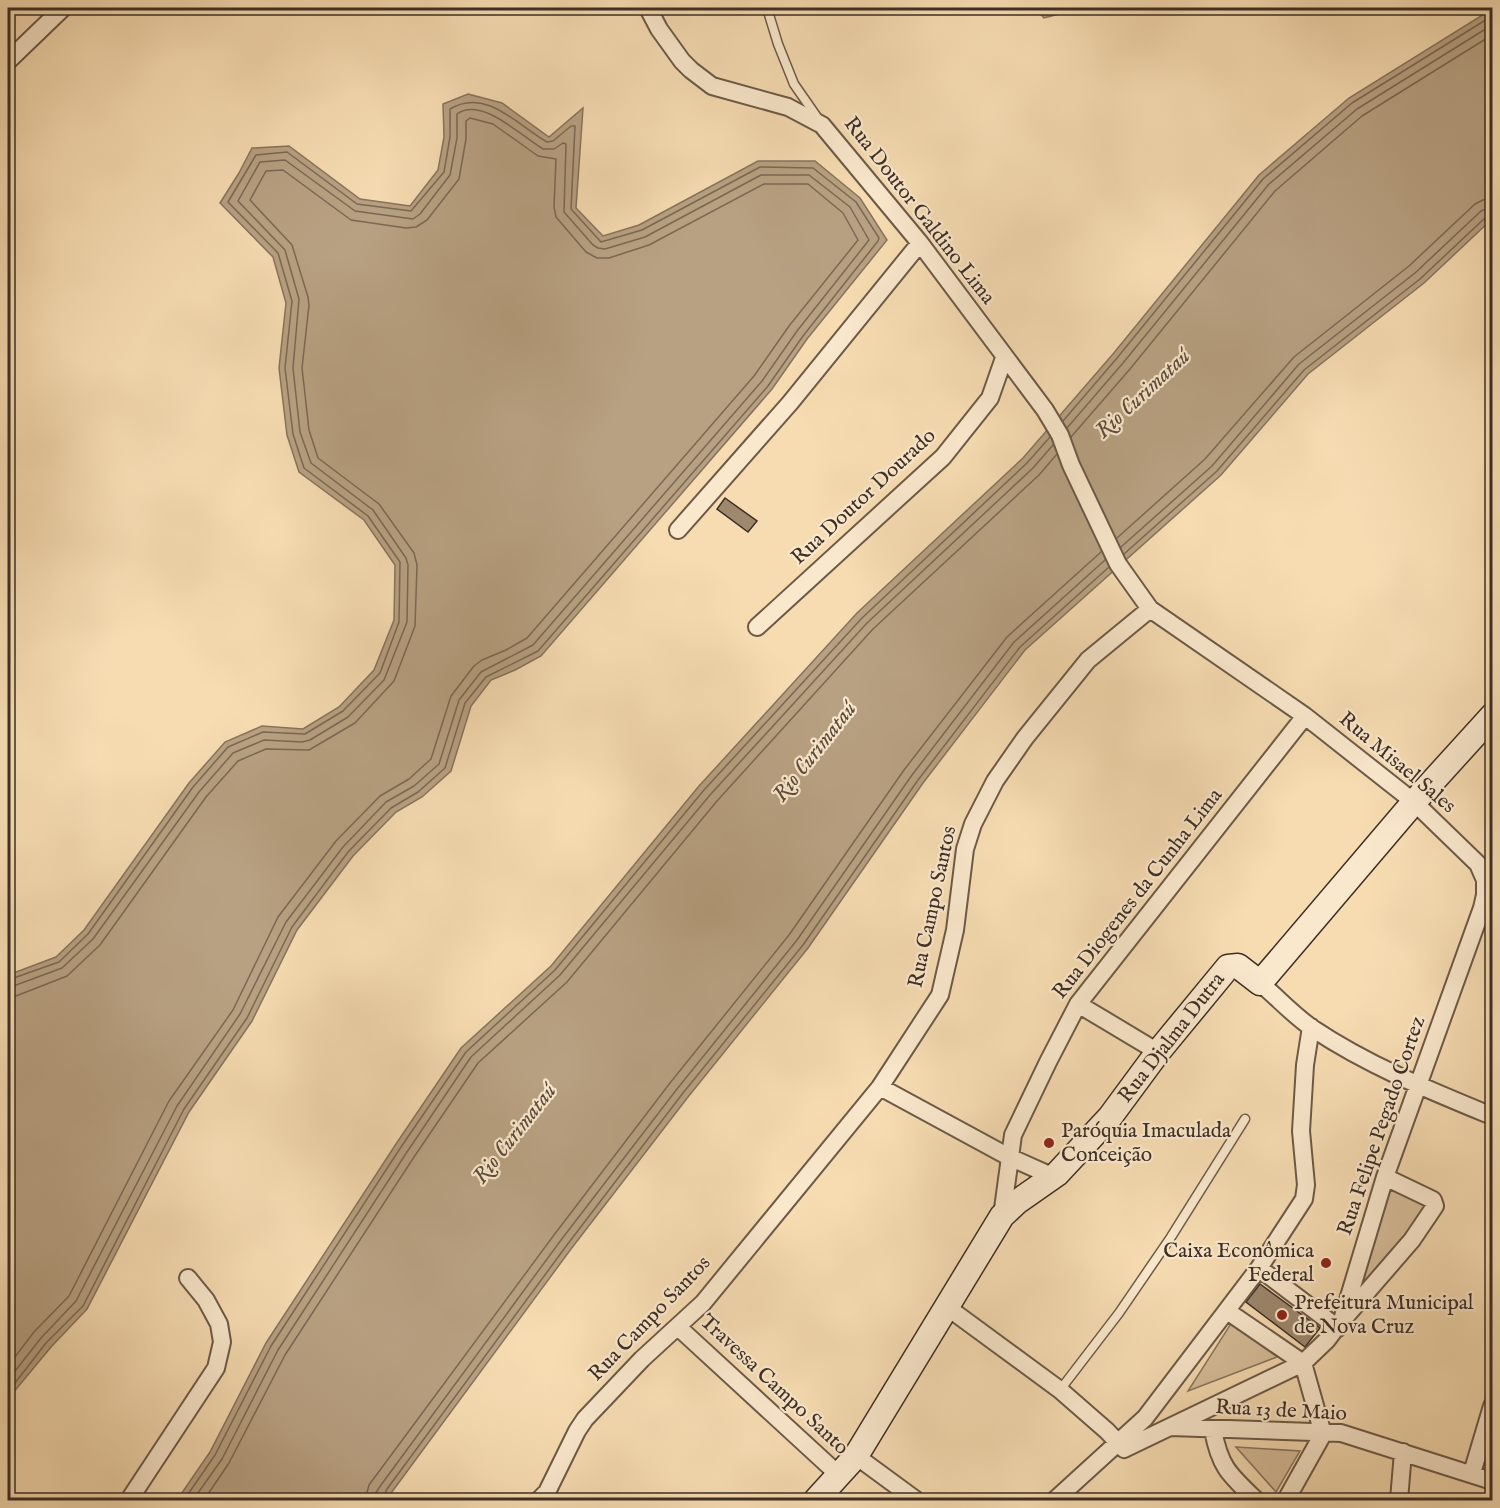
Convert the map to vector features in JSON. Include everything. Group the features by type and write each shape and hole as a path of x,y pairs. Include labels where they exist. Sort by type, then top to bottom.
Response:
{"main road":[{"name":"Rua Djalma Dutra","path":"816,1500 856,1456 1002,1216 1017,1202 1054,1177 1110,1117 1158,1052 1228,967 1238,966 1260,983 1414,802 1492,717"}],"street":[{"path":"8,62 63,8"},
{"name":"Rua Doutor Galdino Lima","path":"648,8 659,29 682,61 712,86 788,107 822,125 920,243 1045,410 1060,435 1071,465 1118,564 1150,609"},
{"path":"678,530 790,404 920,243"},
{"name":"Rua Doutor Dourado","path":"757,627 943,458 990,398 1004,358"},
{"path":"1150,609 1305,716"},
{"name":"Rua Campo Santos","path":"539,1500 547,1492 585,1419 642,1359 703,1303 880,1087 940,995 955,930 965,849 973,824 995,781 1031,730 1088,660 1150,609"},
{"name":"Rua Misael Sales","path":"1305,716 1414,802 1471,857 1483,873"},
{"name":"Rua Diogenes da Cunha Lima","path":"1002,1216 1013,1136 1078,1004 1305,716"},
{"name":"Rua Felipe Pegado Cortez","path":"1121,1446 1126,1448 1303,1363 1340,1324 1385,1177 1482,908 1486,887 1483,873"},
{"path":"1260,983 1311,1027 1375,1064 1418,1086 1492,1116"},
{"path":"1078,1004 1158,1052"},
{"path":"1055,1500 1121,1446 1145,1418 1259,1268 1304,1199 1306,1192 1301,1135 1305,1065 1311,1027"},
{"path":"880,1087 1009,1157 1054,1177"},
{"path":"1259,1268 1340,1324 1412,1240 1435,1206 1431,1198 1385,1177"},
{"path":"129,1500 216,1368 222,1342 219,1324 206,1300 188,1278"},
{"path":"947,1307 1060,1390 1121,1446"},
{"path":"1227,1311 1303,1363 1323,1434 1286,1500"},
{"name":"Travessa Campo Santo","path":"678,1327 840,1476"},
{"path":"1472,1473 1492,1406"},
{"name":"Rua 13 de Maio","path":"1169,1427 1341,1433 1492,1480"},
{"path":"1213,1430 1222,1464 1256,1500"},
{"path":"1399,1500 1404,1452"},
{"path":"856,1456 916,1500"}],"lane":[{"path":"767,8 794,84 822,125"},
{"path":"1060,1390 1119,1313 1172,1238 1245,1119"}],"shaded area":[{"path":"1392,1182 1430,1204 1352,1300"},
{"path":"1232,1322 1277,1357 1188,1391"},
{"path":"1236,1447 1300,1451 1276,1492"}],"water":[{"path":"1035,8 1077,8 1044,18"},
{"name":"Rio Curimataú","path":"1492,9 1492,219 1424,283 1308,374 1221,475 1025,650 923,783 808,948 688,1097 571,1249 386,1500 177,1500 210,1452 266,1343 461,1048 551,966 699,786 857,613 1023,458 1113,354 1259,175 1349,98"},
{"path":"468,94 502,103 549,137 583,108 576,208 603,236 639,225 758,161 815,161 860,198 887,240 807,339 772,389 541,656 491,680 471,706 451,771 422,797 396,812 353,856 297,930 252,1021 189,1112 87,1309 51,1347 8,1399 8,975 56,957 84,930 189,783 225,742 262,726 303,729 339,707 374,670 394,620 395,565 364,520 299,472 287,435 279,368 286,303 273,257 220,203 252,148 289,146 360,199 410,206 438,170 444,137 443,104"}],"building":[{"path":"725,498 757,521 748,532 717,509"},
{"name":"Prefeitura Municipal de Nova Cruz","path":"1260,1284 1320,1328 1305,1347 1246,1302"}],"place":[{"name":"Paróquia Imaculada Conceição","path":"1049,1143"},
{"name":"Caixa Econômica Federal","path":"1326,1263"},
{"name":"Prefeitura Municipal de Nova Cruz","path":"1282,1315"}]}
